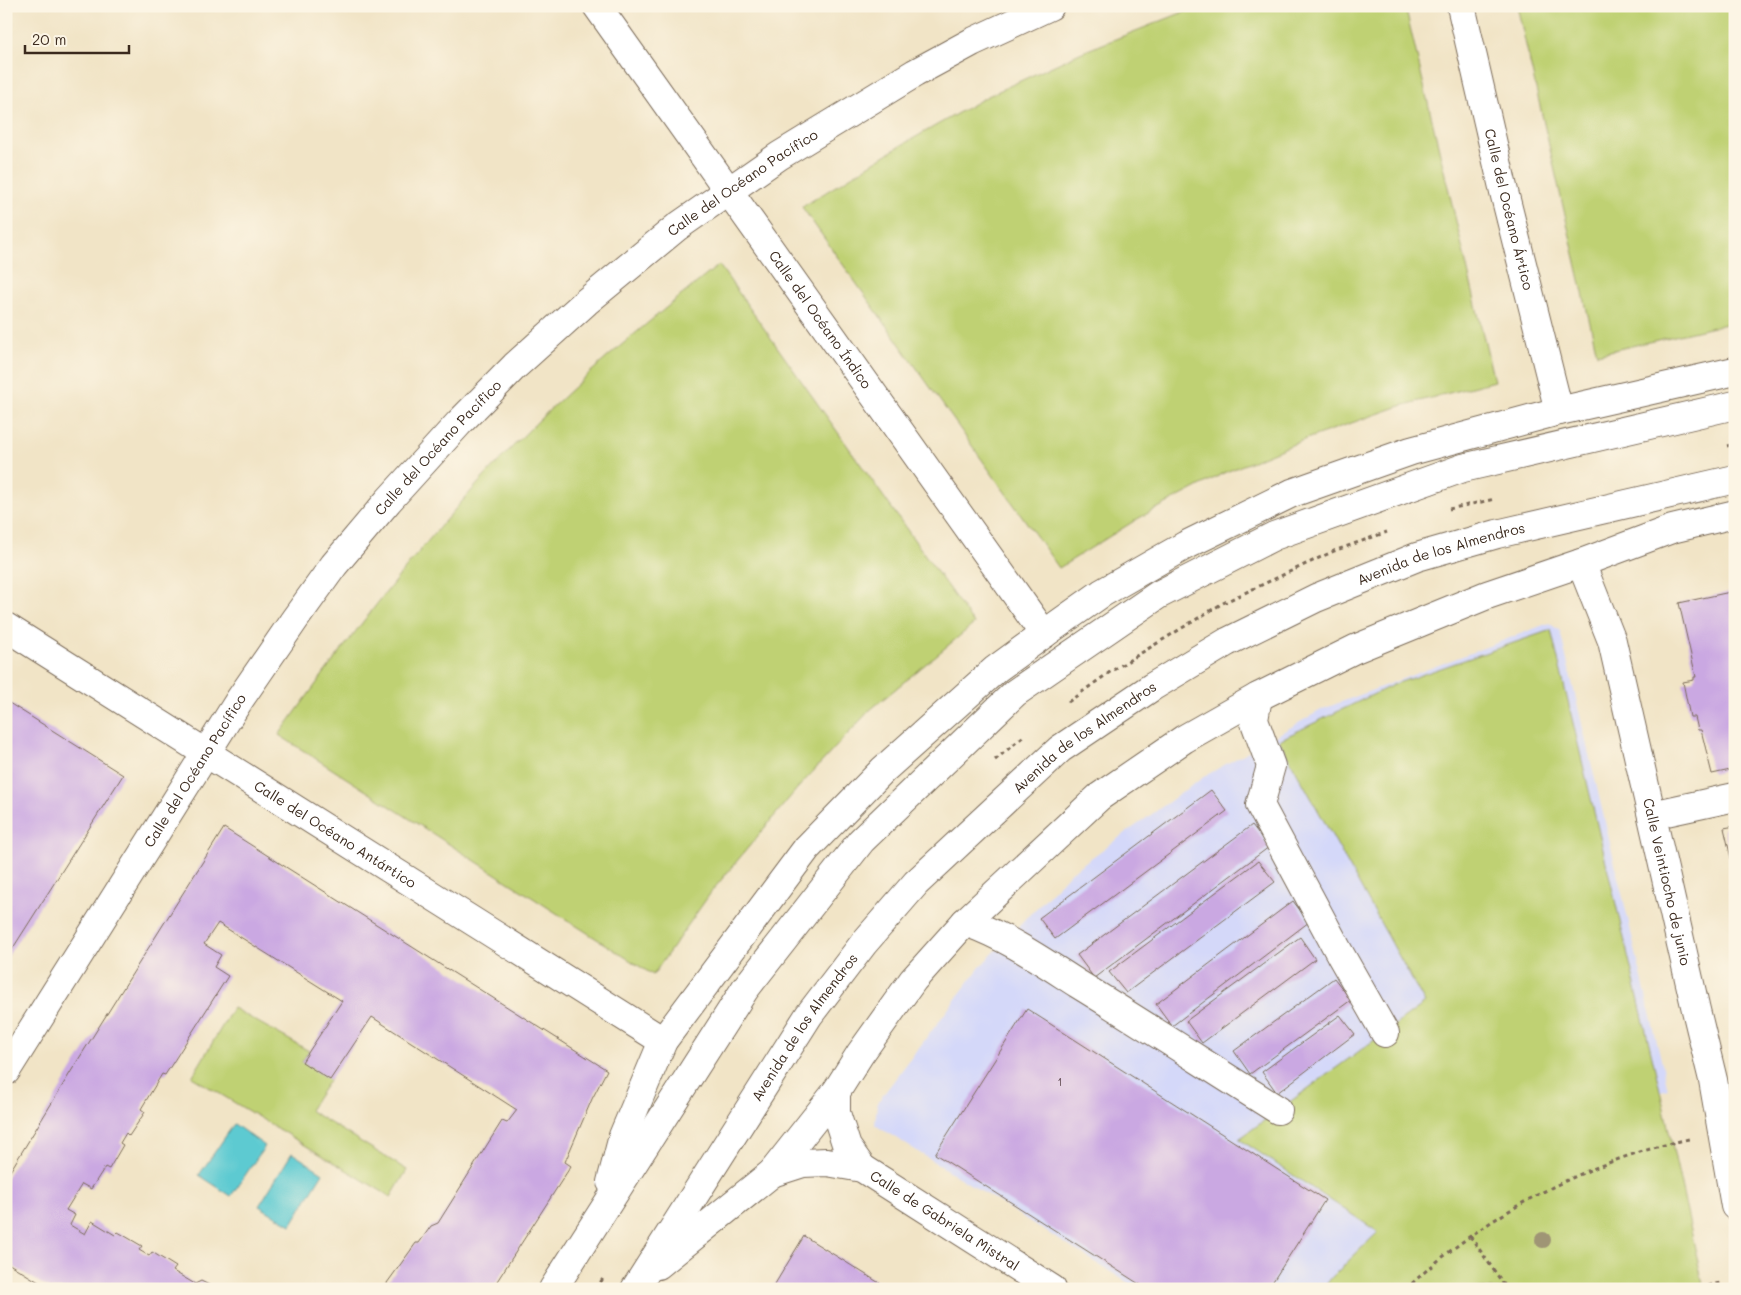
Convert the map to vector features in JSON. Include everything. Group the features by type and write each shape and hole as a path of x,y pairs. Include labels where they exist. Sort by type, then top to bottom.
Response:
{"street":[{"name":"Calle del Océano Índico","path":"597,6 1044,634"},
{"name":"Calle del Océano Pacífico","path":"6,1071 240,699 334,565 388,501 459,423 515,366 586,302 677,226 780,156 915,73 972,42 1050,6"},
{"name":"Calle del Océano Ártico","path":"1461,6 1505,196 1559,411"},
{"path":"605,1206 623,1136 662,1041 807,848 883,770 996,669 1102,593 1186,544 1292,493 1397,455 1559,411 1735,371"},
{"path":"553,1289 745,989 861,841 1015,693 1158,595 1274,536 1463,468 1735,404"},
{"path":"1367,503 1397,455"},
{"name":"Avenida de los Almendros","path":"637,1284 809,1015 864,942 916,883 1060,749 1152,687 1228,642 1316,598 1417,557 1496,534 1735,479"},
{"name":"Avenida de los Almendros","path":"637,1284 772,1173 836,1092 860,1054 913,980 965,922 1098,797 1184,739 1258,697 1355,650 1487,594 1581,563 1672,529 1735,514"},
{"path":"1162,558 1220,564"},
{"name":"Calle Veintiocho de junio","path":"1581,563 1612,641 1696,1010 1724,1077 1735,1206"},
{"name":"Calle del Océano Antártico","path":"6,627 662,1041"},
{"path":"1258,697 1254,720 1271,766 1260,805 1385,1033"},
{"path":"1652,815 1735,797"},
{"path":"965,922 989,930 1012,943 1278,1110"},
{"name":"Calle de Gabriela Mistral","path":"836,1092 836,1113 846,1147 862,1168 1052,1289"},
{"name":"Calle de Gabriela Mistral","path":"772,1173 803,1164 827,1162 862,1168"}],"path":[{"path":"1406,1289 1424,1272 1470,1236 1514,1208 1572,1176 1620,1158 1689,1139"},
{"path":"1470,1236 1507,1289"},
{"path":"1692,1289 1720,1283"}],"shaded area":[{"path":"1549,623 1560,631 1668,1089 1588,1112 1327,1289 1138,1289 875,1125 877,1103 980,967 1070,873 1205,776 1323,709"}],"green space":[{"path":"1199,6 1405,6 1494,381 1397,407 1306,439 1226,472 1139,518 1059,568 802,207 900,146 988,96 1080,53"},
{"path":"1517,6 1735,6 1735,322 1597,354"},
{"path":"719,265 974,624 870,710 796,790 712,891 653,975 279,735 338,655 430,538 496,464 552,407 599,365"},
{"path":"1551,630 1659,1086 1704,1289 1323,1289 1332,1277 1378,1232 1239,1139 1425,1003 1279,740 1395,684"},
{"path":"233,1008 309,1051 302,1062 330,1079 309,1110 407,1170 391,1197 192,1077"}],"water":[{"path":"234,1124 265,1146 231,1196 199,1175"},
{"path":"292,1153 323,1173 291,1225 259,1206"}],"building":[{"path":"1735,591 1735,769 1712,774 1701,730 1698,730 1695,717 1690,717 1683,682 1694,680 1694,677 1696,677 1679,603"},
{"path":"6,701 123,775 6,959"},
{"path":"1211,790 1227,811 1055,939 1039,918"},
{"path":"1252,825 1269,847 1094,978 1077,955"},
{"path":"1735,826 1735,870 1734,871 1724,828"},
{"path":"224,828 607,1070 592,1099 565,1162 571,1166 492,1289 388,1289 387,1283 416,1243 419,1243 431,1226 438,1223 502,1121 507,1123 517,1110 372,1017 330,1080 302,1062 342,1001 218,923 204,944 221,955 214,967 228,976 165,1075 162,1074 141,1109 145,1112 129,1136 126,1133 120,1143 123,1145 109,1169 105,1167 91,1189 82,1184 66,1210 75,1215 70,1225 85,1234 92,1221 115,1235 118,1232 142,1246 139,1250 149,1256 152,1252 176,1267 173,1271 195,1284 201,1281 217,1289 50,1289 6,1262 6,1178"},
{"path":"1258,861 1275,882 1126,993 1109,972"},
{"path":"1293,901 1309,922 1172,1026 1156,1004"},
{"path":"1300,937 1315,959 1202,1043 1186,1021"},
{"path":"1334,978 1351,1000 1250,1074 1234,1051"},
{"path":"1027,1009 1325,1200 1268,1289 1147,1289 935,1154"},
{"path":"1340,1015 1355,1034 1277,1093 1262,1072"},
{"path":"804,1236 889,1289 772,1289"}]}
